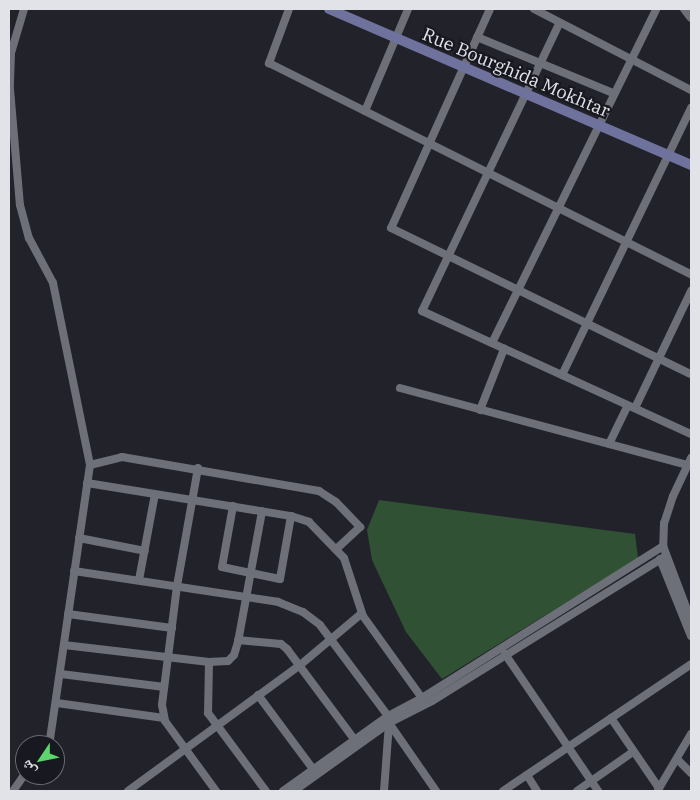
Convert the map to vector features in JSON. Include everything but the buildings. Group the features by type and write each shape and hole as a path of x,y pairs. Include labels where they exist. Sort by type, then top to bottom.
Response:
{"main road":[{"name":"Rue Bourghida Mokhtar","path":"329,9 691,165"}],"street":[{"path":"24,9 11,53 10,89 20,205 29,238 53,283 90,465 51,735"},
{"path":"289,9 269,64 691,274"},
{"path":"365,111 408,9"},
{"path":"490,9 391,228 691,374"},
{"path":"534,9 559,24 691,90"},
{"path":"492,343 597,125 656,9"},
{"path":"684,9 691,18"},
{"path":"559,24 422,311 691,434"},
{"path":"477,37 613,93"},
{"path":"562,375 625,241 691,108"},
{"path":"609,444 659,358 691,290"},
{"path":"480,410 504,348"},
{"path":"400,388 609,444 690,462 667,514 662,546 663,558 691,636"},
{"path":"90,465 122,457 198,468 320,491 336,502 360,528 336,549"},
{"path":"198,468 194,500 177,586 167,656 164,718 216,791"},
{"path":"87,483 291,516 309,522 344,558 361,614 422,698"},
{"path":"139,580 155,494"},
{"path":"233,506 222,567 280,579 291,516"},
{"path":"64,645 209,662 228,661 234,655 238,640 262,511"},
{"path":"79,538 145,551"},
{"path":"294,791 354,739 662,546"},
{"path":"663,558 691,620"},
{"path":"283,791 315,772 388,719 505,654 663,558"},
{"path":"74,571 177,586 245,599 278,602 304,612 331,639 436,791"},
{"path":"68,614 172,628"},
{"path":"128,791 299,666 361,614"},
{"path":"238,640 281,644 354,739"},
{"path":"505,654 598,791"},
{"path":"209,662 207,708 217,725 266,791"},
{"path":"503,791 691,664"},
{"path":"61,674 164,687"},
{"path":"258,695 315,772"},
{"path":"57,703 164,718"},
{"path":"611,718 658,790 691,734"},
{"path":"384,791 388,719"},
{"path":"577,791 634,752"},
{"path":"677,759 691,774"},
{"path":"527,775 537,791"}],"green space":[{"path":"379,500 635,534 638,558 442,679 406,632 372,560 367,530"}]}
